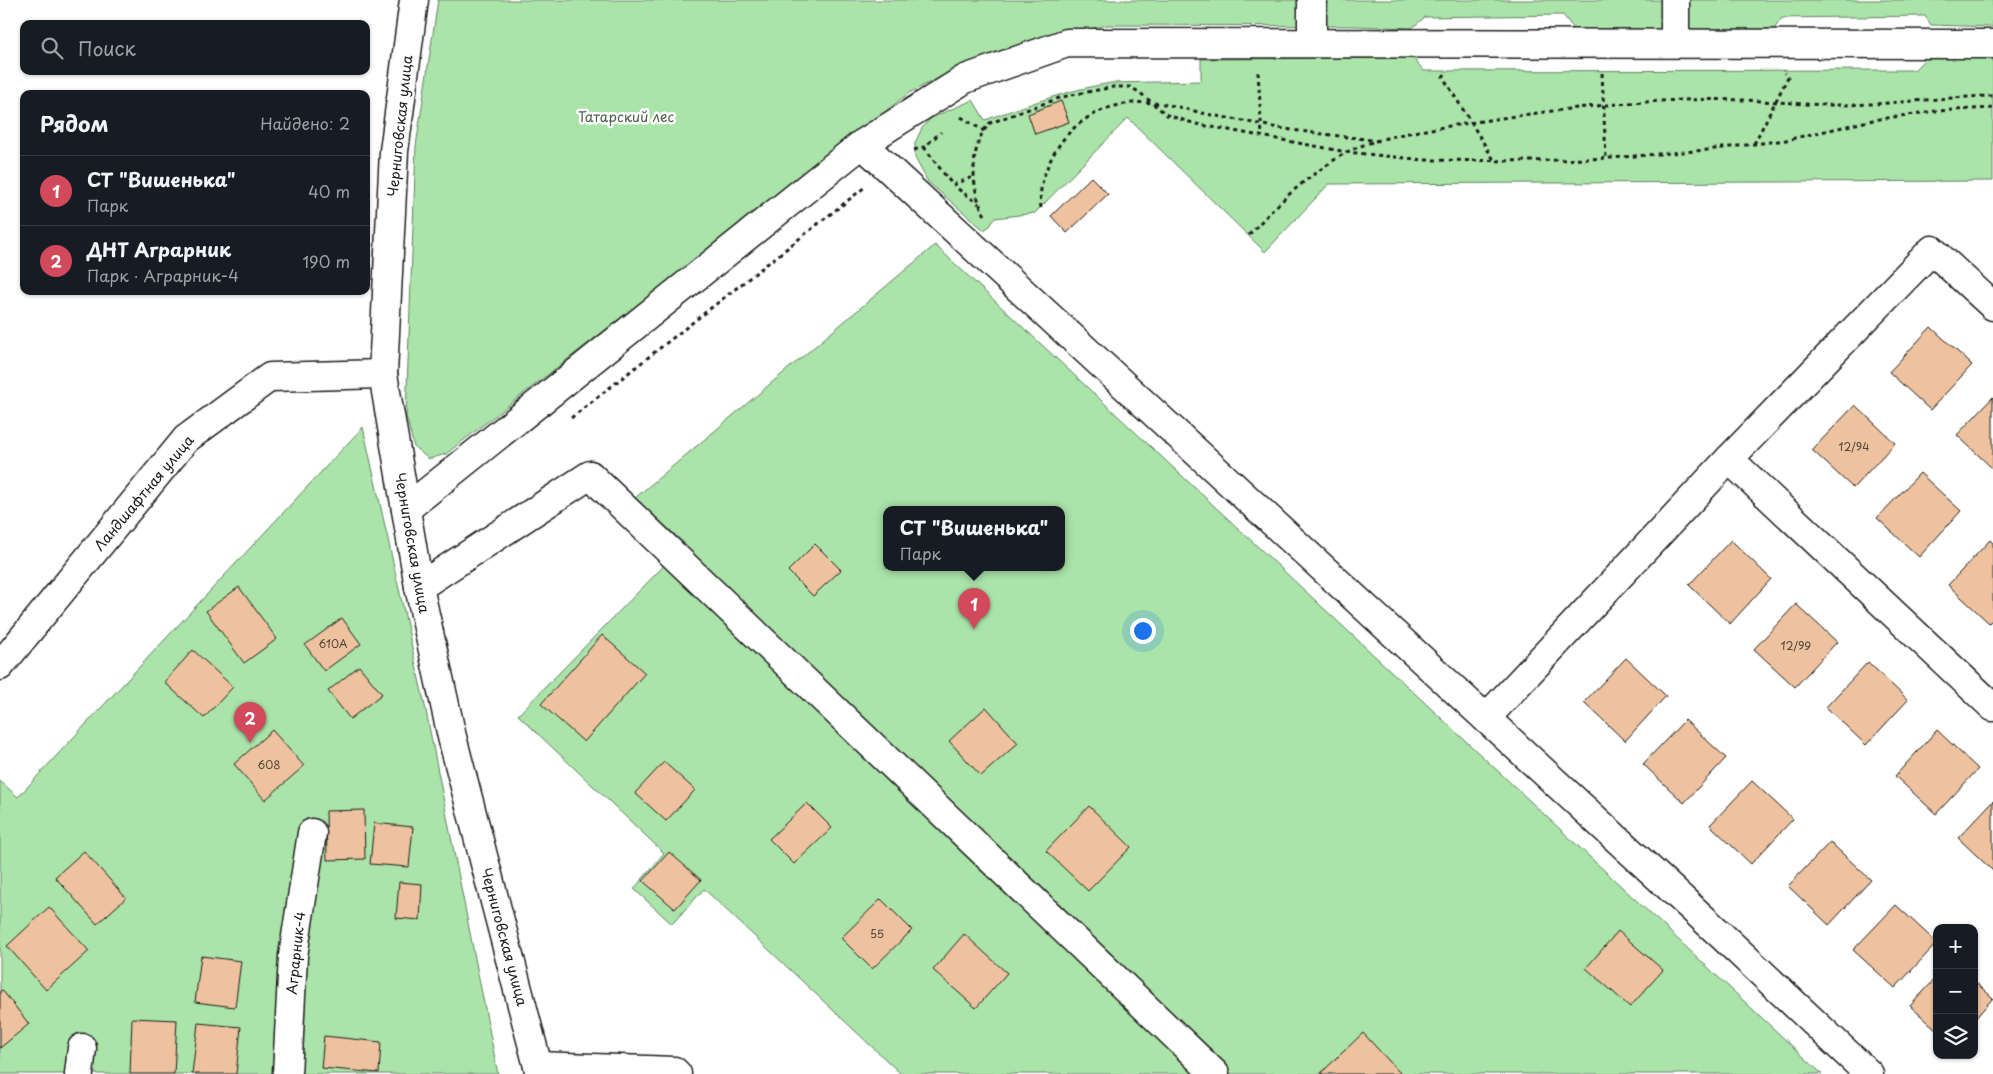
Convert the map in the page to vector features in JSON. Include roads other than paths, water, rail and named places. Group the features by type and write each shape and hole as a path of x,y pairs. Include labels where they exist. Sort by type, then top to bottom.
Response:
{"street":[{"name":"Черниговская улица","path":"414,0 394,151 383,374 419,587 452,737 539,1070"},
{"path":"1312,0 1312,42"},
{"path":"1675,0 1675,43"},
{"path":"406,509 862,144 965,79 1067,43 1993,44"},
{"path":"862,144 1720,934 1869,1074"},
{"path":"1486,718 1729,459 1932,250 1993,306"},
{"name":"Ландшафтная улица","path":"0,666 186,439 270,377 383,374"},
{"path":"1729,459 1993,707"},
{"path":"419,587 590,475 1215,1074"},
{"name":"Аграрник-4","path":"287,1074 293,956 312,833"},
{"path":"539,1070 674,1071 677,1074"}],"place":[{"name":"СТ \"Вишенька\"","path":"974,629"},
{"name":"ДНТ Аграрник","path":"250,743"}],"park label":[{"name":"Татарский лес","path":"626,117"}]}
